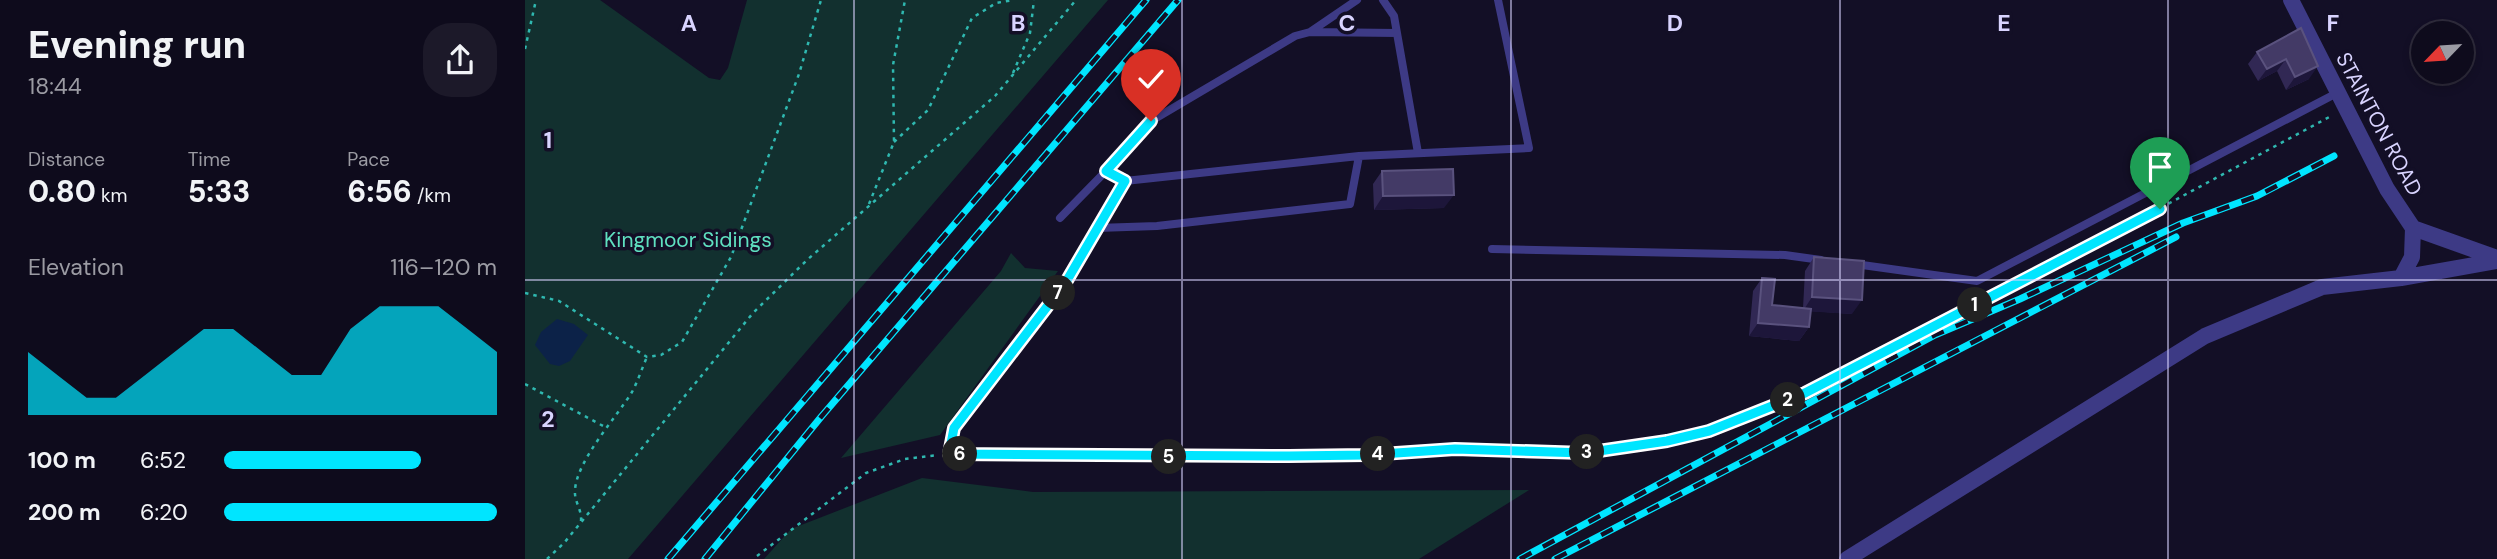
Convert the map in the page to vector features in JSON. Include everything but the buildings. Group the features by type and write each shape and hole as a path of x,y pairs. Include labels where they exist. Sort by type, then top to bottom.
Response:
{"street":[{"name":"STAINTON ROAD","path":"2291,0 2387,189 2413,228"},
{"path":"2401,278 2413,257 2413,228 2497,260"},
{"path":"1847,559 2206,336 2322,287 2401,278 2497,260"}],"lane":[{"path":"1310,32 1357,0"},
{"path":"1383,0 1394,16 1418,153"},
{"path":"1106,171 1125,181 1359,156 1529,148 1498,0"},
{"path":"1060,218 1151,121 1295,36 1310,32 1397,33"},
{"path":"1840,262 1977,281 2337,93"},
{"path":"1097,228 1157,226 1350,204 1359,156"},
{"path":"949,454 954,428 1066,282 1125,181"},
{"path":"1492,248 1785,255 1826,261"}],"path":[{"path":"525,49 536,0"},
{"path":"525,293 559,301 647,357 661,355 682,342 731,257 799,74 821,0"},
{"path":"867,207 894,142 893,65 905,0"},
{"path":"894,142 928,110 972,18 996,3 1013,0"},
{"path":"1011,77 1030,33 1034,0"},
{"path":"547,559 753,313 867,207 995,96 1076,0"},
{"path":"757,556 866,473 905,459 949,454 1131,457 1353,455 1455,449 1585,453 1709,431 1805,393 2008,290 2345,108"},
{"path":"581,521 582,509 575,490 605,428 632,391 647,357"},
{"path":"525,384 605,428"}],"green space":[{"name":"Kingmoor Sidings","path":"525,0 600,0 709,78 720,80 728,68 747,0 1108,0 628,559 525,559"},
{"path":"1011,253 1025,268 1058,271 940,435 841,458 1001,271"},
{"path":"922,478 1033,492 1529,490 1419,559 764,559 791,529"}],"water":[{"path":"557,319 574,324 588,335 570,361 559,366 550,364 535,345 541,332"}],"railway":[{"path":"668,559 1146,0"},
{"path":"705,559 821,417 1178,0"},
{"path":"1520,559 1935,335 2020,299 2183,223 2257,196 2334,156"},
{"path":"1555,559 2176,237"}],"route":[{"path":"1151,121 1106,171 1125,181 1066,282 954,428 949,454 1289,456 1367,455 1455,449 1585,453 1667,441 1709,431 1805,393 2160,209"}]}
